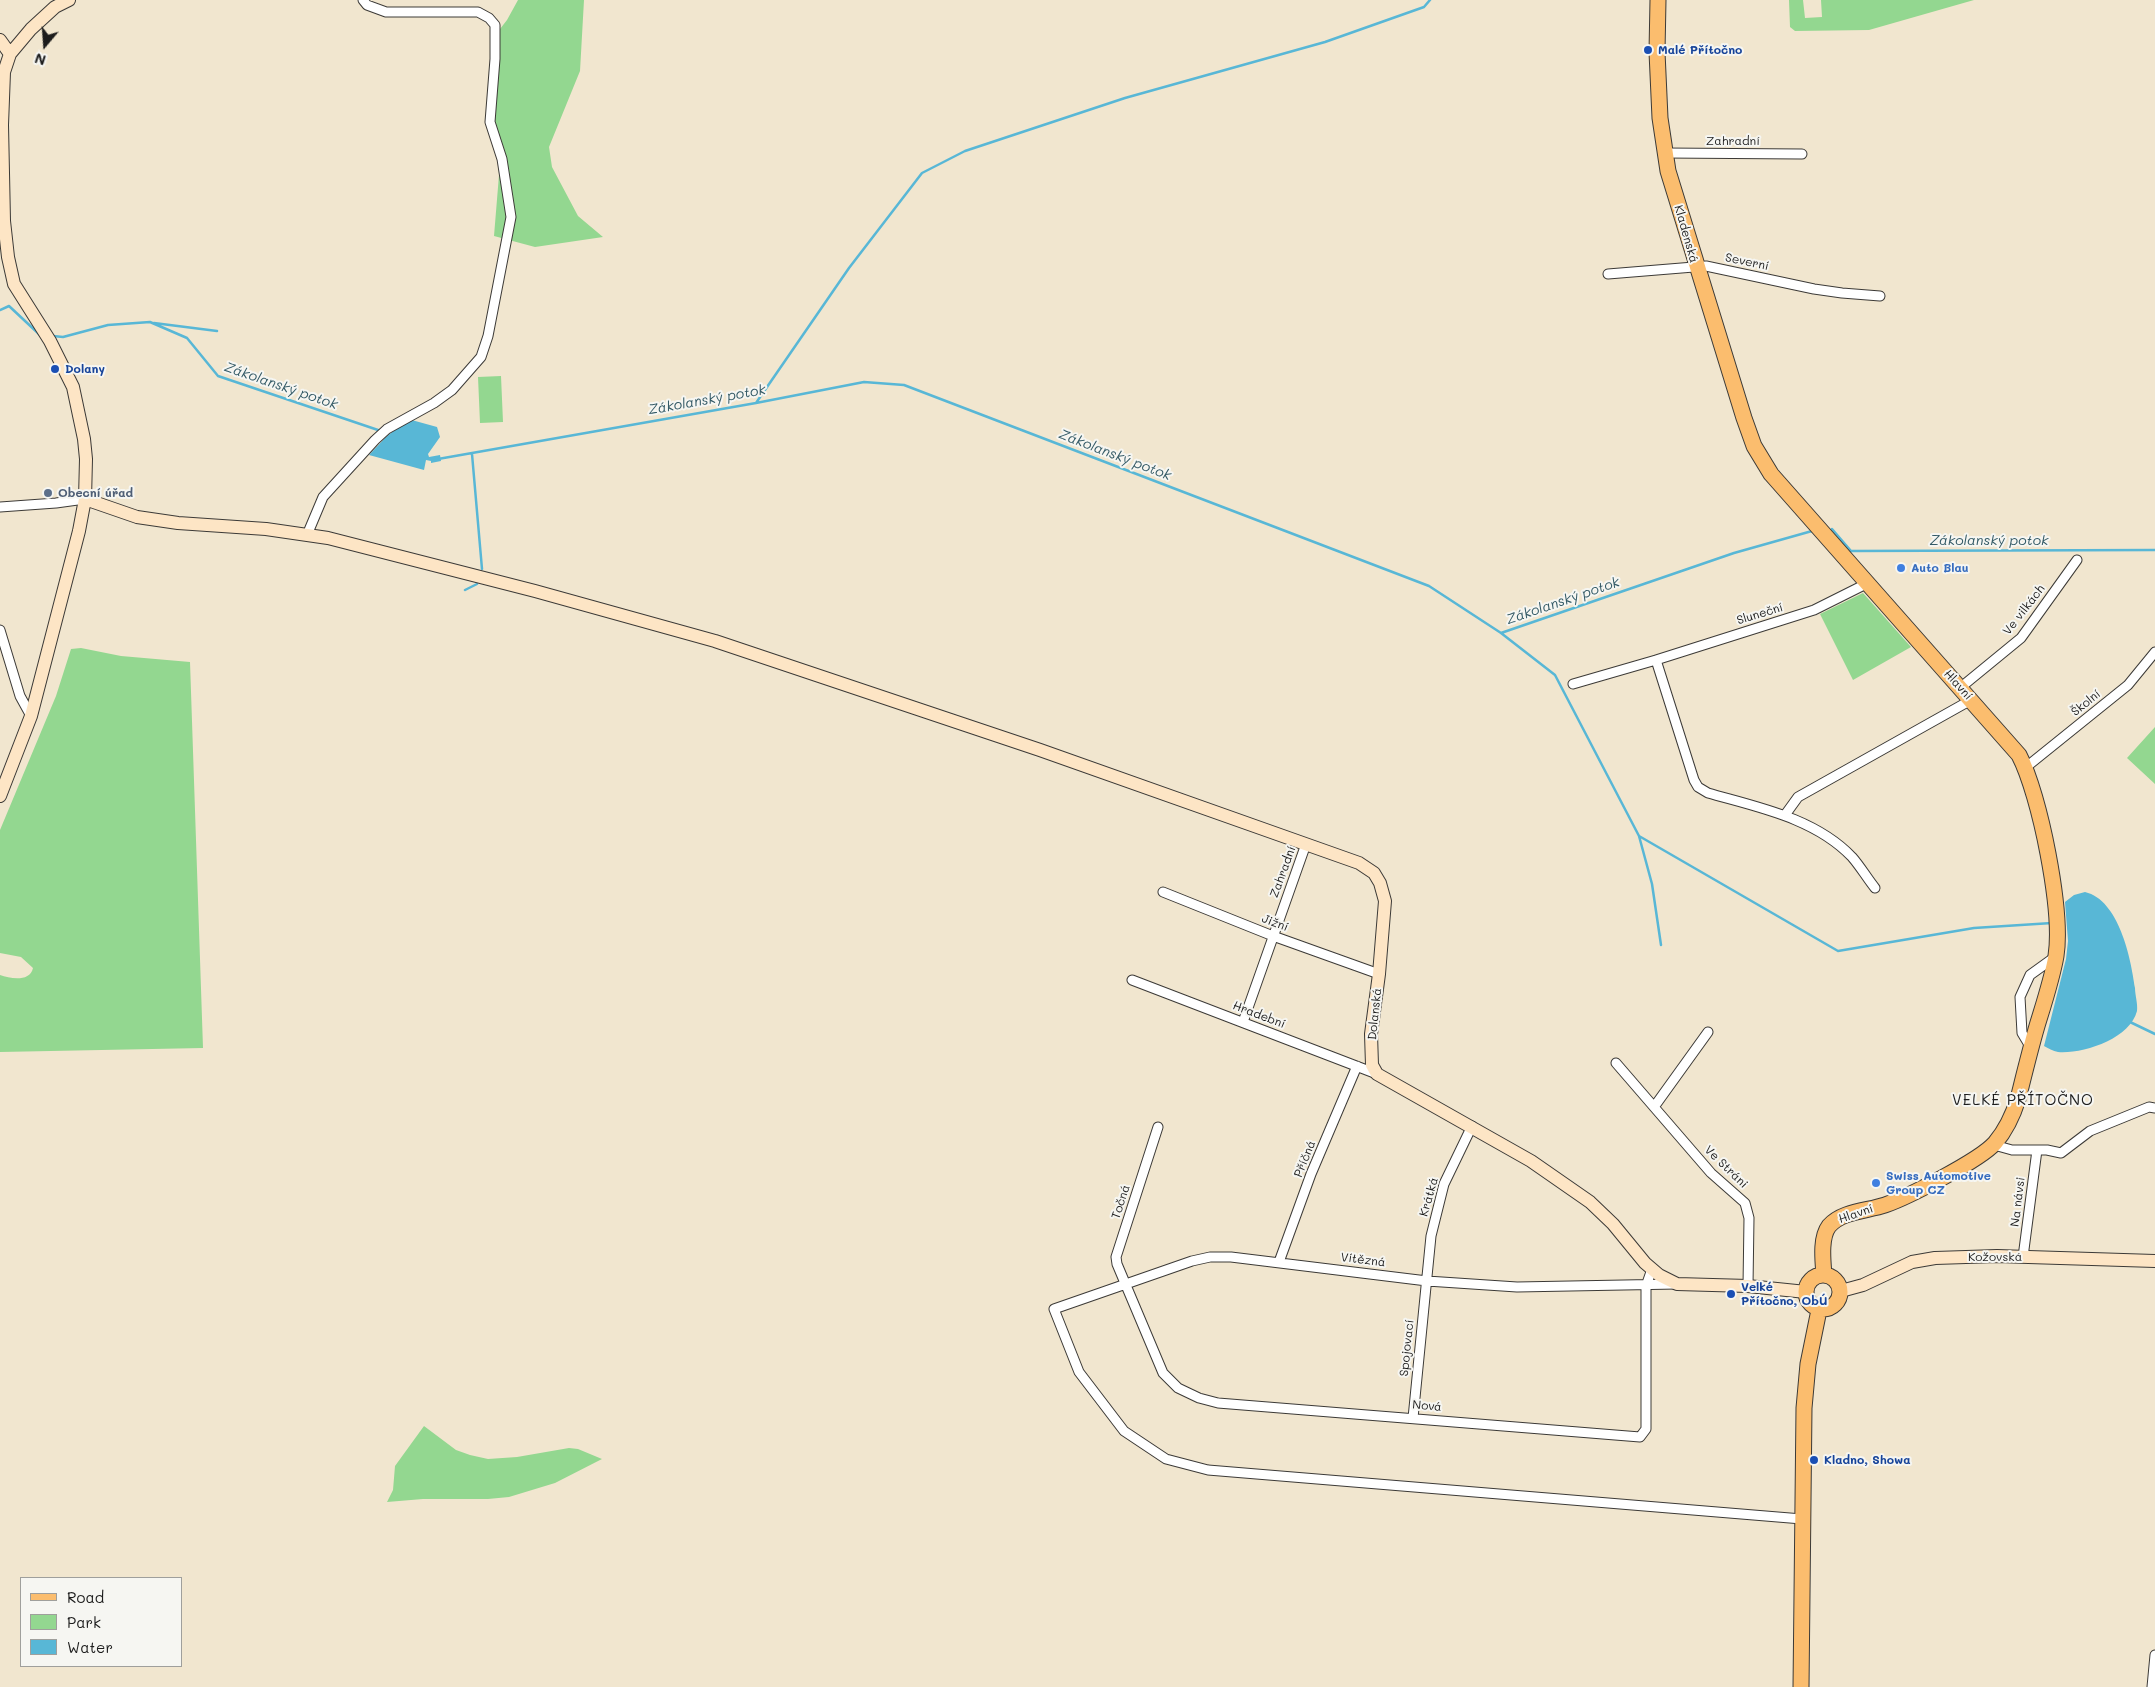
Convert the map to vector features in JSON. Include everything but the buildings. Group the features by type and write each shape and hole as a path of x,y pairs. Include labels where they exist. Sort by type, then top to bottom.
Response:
{"main road":[{"name":"Kladenská","path":"1658,0 1658,68 1664,153 1668,171 1696,268 1744,418 1761,459"},
{"name":"Hlavní","path":"1761,459 1771,474 2008,742 2025,768 2041,828 2057,924 2056,957 2014,1113 2004,1132 1994,1145 1911,1194 1886,1205 1846,1215 1833,1222 1825,1235 1824,1275"},
{"path":"1824,1275 1833,1278 1841,1290 1837,1303 1826,1310 1820,1310 1809,1303 1806,1292 1811,1280 1824,1275"},
{"path":"1801,1687 1802,1458 1806,1379 1820,1310"}],"street":[{"path":"0,796 31,716 79,531 85,499 86,459 80,411 73,387 50,340 14,284 8,257 4,221 2,125 4,72 10,54 45,15 69,0"},
{"path":"307,535 323,497 375,440 387,429 434,403 452,390 481,357 488,336 511,217 502,159 490,122 495,59 494,25 489,18 478,12 386,12 367,5 363,0"},
{"path":"0,40 10,54"},
{"name":"Zahradní","path":"1664,153 1802,154"},
{"name":"Severní","path":"1608,274 1706,266 1814,289 1880,296"},
{"path":"0,507 85,499"},
{"name":"Dolanská","path":"85,499 145,518 178,523 266,529 328,538 535,591 715,641 1040,750 1359,863 1374,873 1380,883 1385,900 1379,974 1371,1034 1372,1065 1377,1074"},
{"name":"Ve vilkách","path":"1960,688 2021,638 2078,560"},
{"name":"Sluneční","path":"1573,684 1814,610 1868,584"},
{"path":"0,630 20,696 31,716"},
{"name":"Školní","path":"2025,768 2128,685 2155,652"},
{"path":"1656,660 1694,780 1698,787 1708,792 1785,815 1823,834 1851,856 1875,888"},
{"path":"1785,815 1798,797 1971,700"},
{"name":"Zahradní","path":"1243,1022 1306,844"},
{"name":"Jižní","path":"1164,892 1272,936 1379,974"},
{"path":"2031,1048 2022,1033 2020,997 2030,975 2056,957"},
{"name":"Hradební","path":"1132,980 1377,1074"},
{"path":"1654,1107 1708,1032"},
{"name":"Ve Stráni","path":"1616,1063 1711,1174 1745,1203 1749,1218 1748,1286"},
{"name":"Příčná","path":"1279,1262 1311,1174 1356,1066"},
{"path":"1377,1074 1531,1161 1590,1202 1613,1224 1645,1263 1677,1284 1748,1286 1806,1292"},
{"path":"1994,1145 2012,1150 2037,1150 2061,1153 2090,1131 2149,1106 2155,1108"},
{"name":"Krátká","path":"1427,1281 1431,1236 1444,1184 1472,1126"},
{"name":"Točná","path":"1125,1285 1116,1257 1158,1127"},
{"name":"Na návsi","path":"2023,1257 2037,1150"},
{"name":"Kožovská","path":"1841,1290 1863,1285 1906,1264 1923,1259 1971,1256 2155,1261"},
{"name":"Vítězná","path":"1677,1284 1517,1287 1427,1281 1279,1262 1232,1257 1210,1257 1192,1261 1054,1309 1079,1372 1124,1431 1166,1459 1208,1470 1802,1519"},
{"path":"1646,1286 1652,1269"},
{"name":"Spojovací","path":"1412,1418 1427,1281"},
{"name":"Nová","path":"1125,1285 1162,1373 1178,1388 1199,1398 1218,1403 1640,1437 1646,1429 1646,1286"},
{"path":"2152,1687 2155,1655"}],"green space":[{"path":"518,0 584,0 580,71 549,147 552,167 578,216 603,237 535,247 494,236 499,175 498,154 489,99 500,29"},
{"path":"1789,0 1803,0 1805,18 1822,17 1821,0 1974,0 1869,30 1795,31 1790,27"},
{"path":"501,376 503,422 480,423 478,377"},
{"path":"1863,593 1911,647 1853,680 1820,614"},
{"path":"81,648 121,656 190,662 203,1048 0,1052 0,975 9,978 20,978 28,976 33,968 21,957 0,953 0,830 56,696 71,649"},
{"path":"2155,727 2155,784 2127,758"},
{"path":"424,1426 456,1450 488,1459 517,1457 569,1448 578,1449 602,1459 555,1483 509,1497 488,1499 423,1499 387,1502 393,1490 395,1466"}],"water":[{"path":"408,419 437,427 440,437 428,454 429,457 440,455 441,461 431,463 431,461 426,460 424,470 369,455 386,437"},
{"path":"2085,892 2097,897 2107,906 2115,918 2130,961 2137,1011 2133,1021 2116,1037 2092,1047 2058,1052 2044,1046 2066,959 2068,941 2065,902 2074,895"}],"waterway":[{"path":"756,403 849,268 922,173 965,151 1125,98 1325,42 1424,7 1430,0"},
{"name":"Zákolanský potok","path":"0,310 9,306 40,335"},
{"name":"Zákolanský potok","path":"53,336 63,337 108,325 150,322 187,338 218,376 378,430"},
{"path":"154,323 217,331"},
{"name":"Zákolanský potok","path":"438,459 864,382 904,385 1429,586 1501,633 1734,553 1812,531"},
{"path":"472,454 482,569"},
{"name":"Zákolanský potok","path":"1832,529 1851,551 2155,550"},
{"path":"465,590 477,584"},
{"path":"1501,633 1555,675 1639,836 1838,951 1974,928 2052,923"},
{"path":"1639,836 1652,884 1661,945"},
{"path":"2130,1022 2155,1034"}],"place":[{"name":"Malé Přítočno","path":"1648,50"},
{"name":"Dolany","path":"55,369"},
{"name":"Obecní úřad","path":"48,493"},
{"name":"Auto Blau","path":"1901,568"},
{"name":"Swiss Automotive Group CZ","path":"1876,1183"},
{"name":"Velké Přítočno, ObÚ","path":"1731,1294"},
{"name":"Kladno, Showa","path":"1814,1460"}],"district":[{"name":"VELKÉ PŘÍTOČNO","path":"2023,1100"}]}
